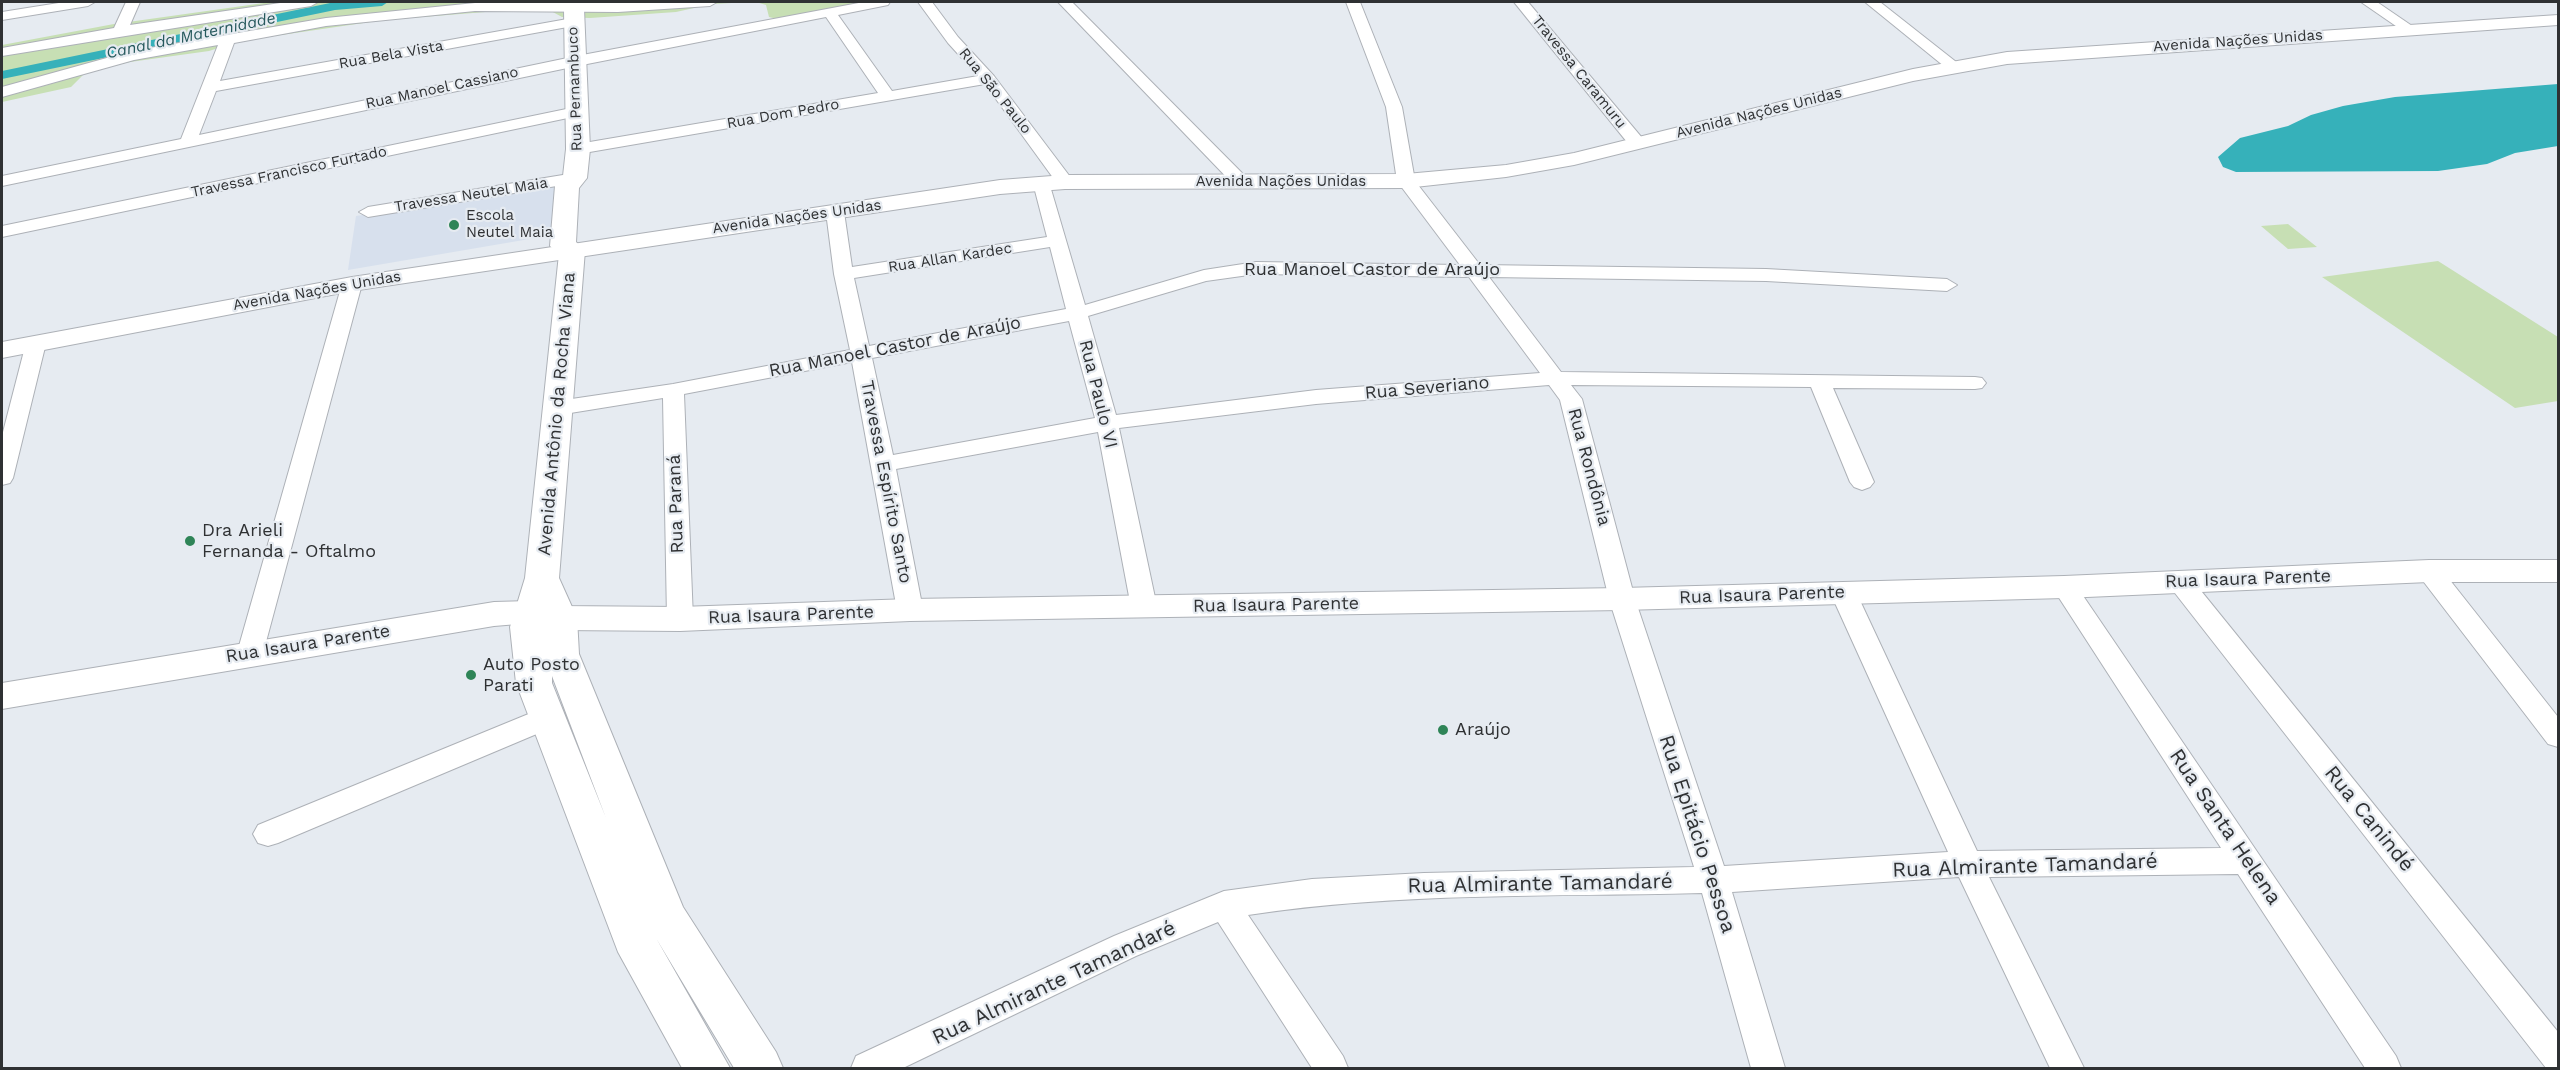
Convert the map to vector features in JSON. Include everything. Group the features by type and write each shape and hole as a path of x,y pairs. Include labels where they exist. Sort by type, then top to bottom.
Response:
{"main road":[{"name":"Rua Pernambuco","path":"572,9 577,61 578,149 575,178 567,186 572,247"},
{"name":"Avenida Antônio da Rocha Viana","path":"572,247 543,602 528,645 534,683 622,913 640,952 708,1068"},
{"name":"Avenida Antônio da Rocha Viana","path":"543,602 561,654 666,917 760,1068"}],"street":[{"path":"2,16 88,2"},
{"path":"120,31 133,2"},
{"path":"2,52 120,31 311,2"},
{"path":"2,93 132,56 229,37 421,11 475,7 572,9 659,7 711,2"},
{"name":"Rua Manoel Cassiano","path":"2,181 189,140 577,61 884,2"},
{"name":"Rua São Paulo","path":"925,2 953,40 988,79 1065,182"},
{"path":"1065,2 1241,182"},
{"name":"Rua Rondônia","path":"1353,2 1394,107 1406,181 1571,399 1622,600"},
{"name":"Travessa Caramuru","path":"1521,2 1637,143"},
{"path":"1872,2 1955,68"},
{"path":"2368,2 2411,30"},
{"name":"Rua Bela Vista","path":"208,88 572,9"},
{"path":"830,13 888,97"},
{"name":"Avenida Nações Unidas","path":"2,350 352,284 572,247 1042,183 1406,181 1529,168 1913,75 2007,58 2061,52 2559,20"},
{"path":"189,140 229,37"},
{"name":"Rua Dom Pedro","path":"578,149 988,79"},
{"path":"2,111 20,88"},
{"name":"Travessa Francisco Furtado","path":"2,232 576,111"},
{"name":"Travessa Neutel Maia","path":"368,212 575,178"},
{"name":"Rua Paulo VI","path":"1042,183 1107,423 1144,607"},
{"name":"Travessa Espírito Santo","path":"835,212 844,274 884,464 910,610"},
{"name":"Rua Allan Kardec","path":"844,274 1056,241"},
{"name":"Rua Manoel Castor de Araújo","path":"558,408 673,390 1078,313 1228,270 1256,268 1473,270 1766,275 1947,285"},
{"path":"250,653 352,284"},
{"path":"2,478 36,343"},
{"name":"Rua Severiano","path":"884,464 1107,423 1316,397 1556,378 1975,383"},
{"path":"1818,380 1862,482"},
{"name":"Rua Paraná","path":"673,390 680,619"},
{"name":"Rua Isaura Parente","path":"2,696 494,614 543,602 680,619 910,610 1622,600 2064,587 2429,572 2559,571"},
{"path":"2429,572 2559,736"},
{"name":"Rua Canindé","path":"2180,582 2559,1057"},
{"name":"Rua Santa Helena","path":"2064,587 2384,1068"},
{"path":"1843,592 1968,864 2067,1068"},
{"name":"Rua Epitácio Pessoa","path":"1622,600 1713,880 1768,1068"},
{"path":"268,834 548,717"},
{"name":"Rua Almirante Tamandaré","path":"868,1068 1125,946 1224,905 1312,892 1424,886 1713,880 1968,864 2248,861"},
{"path":"1224,905 1331,1068"}],"shaded area":[{"name":"Escola Neutel Maia","path":"559,185 553,235 348,270 356,216"}],"green space":[{"path":"271,2 751,2 712,4 676,12 590,18 562,17 551,11 511,10 384,20 240,41 209,51 130,62 85,73 71,87 2,102 2,45 114,24"},
{"path":"756,2 874,2 777,19 769,17 766,5"},
{"path":"2288,224 2317,247 2288,249 2261,226"},
{"path":"2438,261 2558,337 2558,401 2515,408 2322,277"}],"water":[{"path":"2558,84 2558,146 2515,153 2487,164 2438,171 2236,172 2223,167 2218,157 2240,138 2288,126 2311,115 2343,106 2395,97"}],"waterway":[{"name":"Canal da Maternidade","path":"2,75 335,6 382,2"}],"place":[{"name":"Escola Neutel Maia","path":"454,225"},
{"name":"Dra Arieli Fernanda - Oftalmo","path":"190,541"},
{"name":"Auto Posto Parati","path":"471,675"},
{"name":"Araújo","path":"1443,730"}]}
